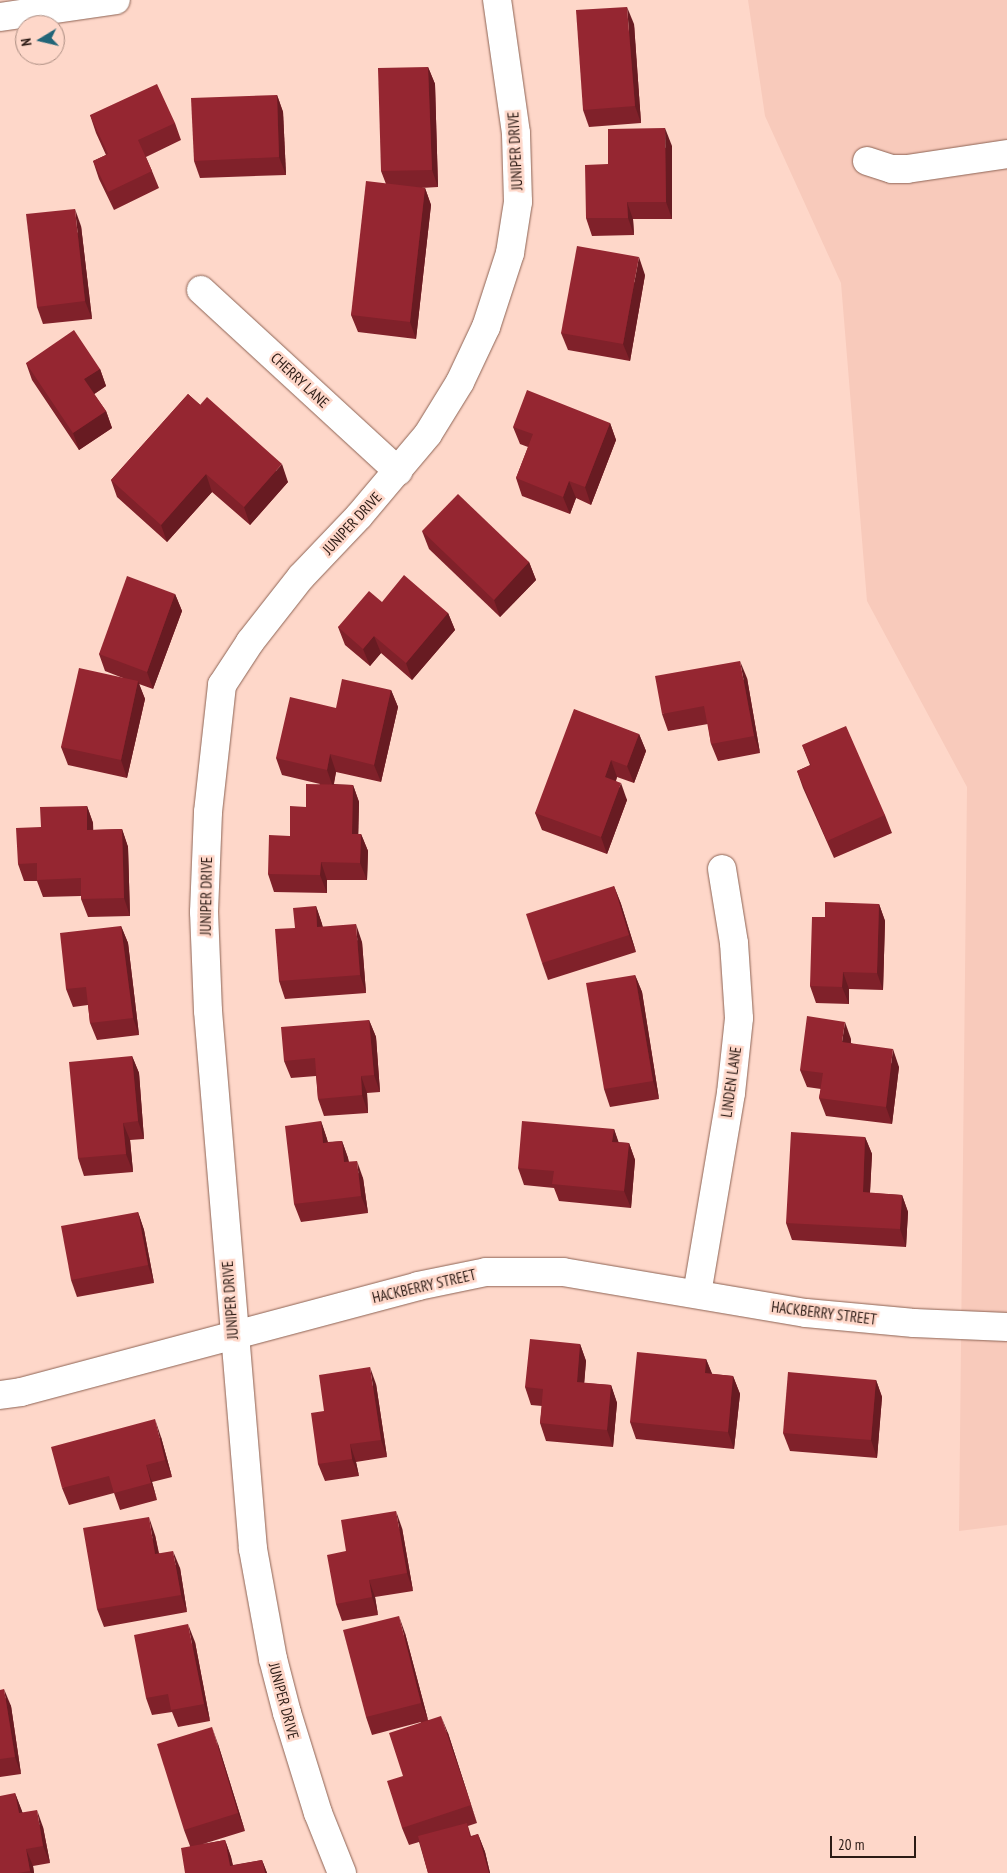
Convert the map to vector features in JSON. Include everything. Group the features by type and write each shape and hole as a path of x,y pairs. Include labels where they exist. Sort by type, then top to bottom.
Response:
{"street":[{"path":"0,17 116,0"},
{"name":"JUNIPER DRIVE","path":"342,1873 301,1762 264,1614 246,1492 233,1337 219,1111 208,1012 204,912 208,812 222,685 301,577 398,471 428,434 460,382 486,327 510,253 518,202 516,133 497,0"},
{"path":"867,161 892,169 907,169 1007,154"},
{"name":"CHERRY LANE","path":"202,290 398,471"},
{"name":"LINDEN LANE","path":"697,1294 731,1093 739,1018 734,943 722,869"},
{"name":"HACKBERRY STREET","path":"0,1395 20,1392 233,1337 426,1284 486,1272 563,1272 856,1319 1007,1326"}],"shaded area":[{"path":"748,0 1007,0 1007,1525 959,1531 967,787 867,601 841,283 765,116"}],"building":[{"path":"627,7 635,106 583,110 576,10"},
{"path":"428,67 432,170 381,171 378,68"},
{"path":"157,84 175,123 138,140 152,171 108,192 93,161 108,154 90,115"},
{"path":"277,95 279,157 194,161 191,98"},
{"path":"665,128 666,202 627,202 628,218 586,218 585,165 608,164 608,129"},
{"path":"366,181 425,188 410,322 351,315"},
{"path":"75,209 85,301 37,307 26,214"},
{"path":"577,246 639,257 623,344 561,333"},
{"path":"74,330 100,369 84,379 106,411 73,433 26,363"},
{"path":"527,390 610,423 585,487 569,481 563,497 516,478 533,434 513,427"},
{"path":"188,394 200,405 207,397 282,464 244,507 206,474 161,525 111,480"},
{"path":"458,494 529,562 494,600 422,531"},
{"path":"404,575 448,613 406,663 374,636 363,649 338,627 369,591 382,602"},
{"path":"127,576 175,594 147,672 99,654"},
{"path":"740,661 754,736 711,744 704,706 662,714 655,676"},
{"path":"79,668 138,681 121,760 61,747"},
{"path":"342,679 391,690 374,765 330,754 327,770 276,758 290,697 336,708"},
{"path":"574,709 639,734 627,766 611,760 605,777 621,783 601,837 535,813"},
{"path":"846,726 885,815 827,841 797,771 811,765 802,745"},
{"path":"306,784 353,785 352,834 361,834 360,863 321,862 320,875 268,874 269,835 290,836 290,806 306,807"},
{"path":"87,806 87,830 122,829 124,898 81,899 81,878 37,880 37,863 18,864 16,828 41,827 40,807"},
{"path":"614,886 629,935 542,963 526,914"},
{"path":"825,902 879,904 877,973 843,972 842,987 810,986 812,917 825,917"},
{"path":"316,906 317,927 356,924 360,975 279,981 275,929 295,928 293,908"},
{"path":"121,926 133,1018 90,1023 86,987 66,989 60,933"},
{"path":"635,975 653,1081 604,1089 586,983"},
{"path":"807,1016 845,1022 842,1042 893,1049 886,1107 819,1098 823,1073 800,1070"},
{"path":"369,1020 374,1075 361,1076 362,1095 318,1099 315,1058 284,1061 281,1027"},
{"path":"132,1056 138,1121 123,1123 126,1154 78,1158 69,1062"},
{"path":"321,1121 323,1143 342,1141 344,1162 357,1161 361,1196 294,1204 285,1126"},
{"path":"522,1121 614,1129 612,1142 629,1143 624,1191 552,1184 554,1171 518,1168"},
{"path":"791,1132 865,1137 863,1192 902,1195 900,1229 786,1223"},
{"path":"138,1212 148,1265 71,1280 61,1226"},
{"path":"530,1339 580,1344 577,1382 611,1385 607,1430 540,1423 543,1389 525,1387"},
{"path":"637,1352 706,1359 705,1373 733,1376 728,1432 630,1422"},
{"path":"370,1367 381,1440 350,1444 352,1459 318,1464 311,1413 324,1411 319,1375"},
{"path":"788,1372 876,1380 871,1440 783,1433"},
{"path":"155,1419 165,1460 146,1465 151,1483 114,1493 109,1476 62,1488 51,1447"},
{"path":"396,1511 407,1573 369,1580 372,1597 336,1604 327,1555 346,1551 341,1520"},
{"path":"149,1517 155,1554 173,1551 181,1595 97,1609 83,1528"},
{"path":"399,1616 421,1703 366,1717 343,1630"},
{"path":"188,1624 204,1704 171,1710 168,1694 146,1698 134,1635"},
{"path":"4,1689 15,1757 0,1759 0,1690"},
{"path":"441,1716 471,1805 402,1828 387,1781 403,1776 389,1733"},
{"path":"212,1727 238,1813 184,1830 157,1744"},
{"path":"15,1793 19,1813 37,1810 43,1846 26,1849 30,1871 0,1873 0,1796"},
{"path":"467,1823 470,1837 478,1834 489,1873 428,1873 418,1836"},
{"path":"225,1840 230,1866 262,1860 265,1873 185,1873 181,1848"}]}
